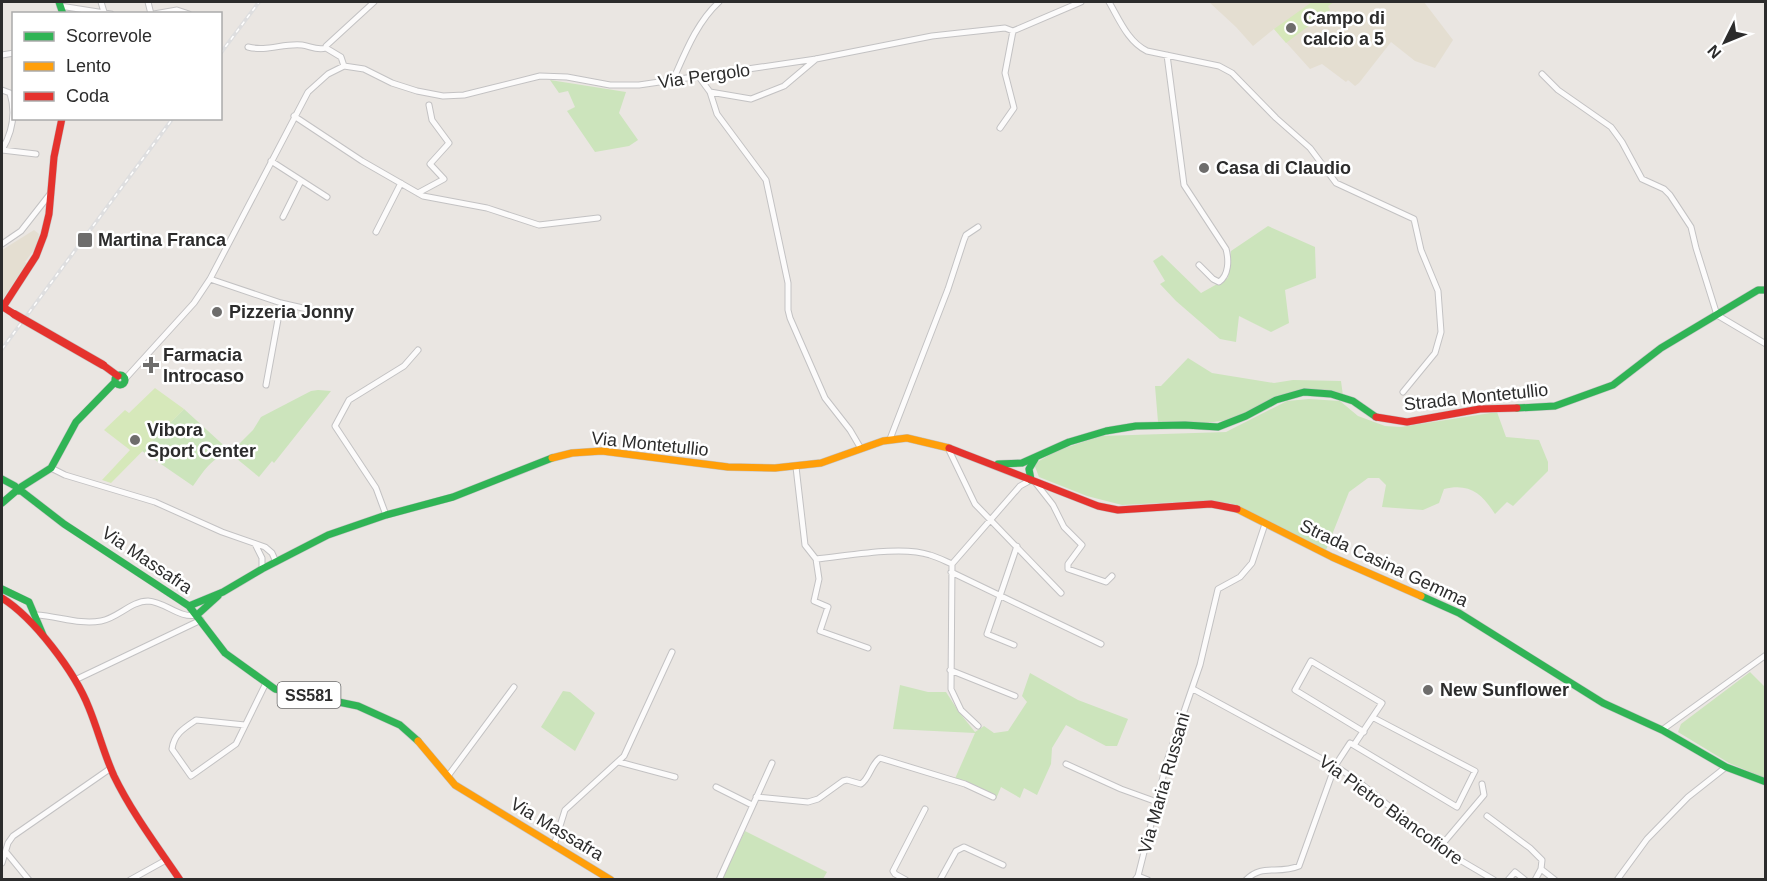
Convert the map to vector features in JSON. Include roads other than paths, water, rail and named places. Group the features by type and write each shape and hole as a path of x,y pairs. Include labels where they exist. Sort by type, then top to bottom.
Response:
{"street":[{"path":"248,47 268,49 279,45 302,45 321,50 326,48 374,2"},
{"path":"673,80 704,19 719,2"},
{"name":"Via Pergolo","path":"344,66 364,69 392,83 443,96 464,95 540,76 567,77 610,85 639,85 816,58 932,36 1005,28 1013,31 1081,2"},
{"path":"1108,2 1136,44 1147,51 1219,66 1232,73 1276,118 1310,148 1336,183 1414,219 1421,250 1438,291 1442,332 1432,357 1403,392"},
{"path":"61,7 99,12"},
{"path":"165,12 177,10 183,12"},
{"path":"1000,128 1014,108 1005,72 1013,31"},
{"path":"2,503 18,489 51,468 71,429 82,414 139,365 194,303 210,279 308,92 328,74 344,66 341,57 326,48"},
{"path":"1167,56 1184,185 1228,254 1226,275 1219,282 1199,265"},
{"path":"711,92 751,99 784,86 816,58"},
{"path":"1542,75 1558,90 1611,127 1626,148 1642,179 1664,189 1670,195 1691,227 1717,315 1766,344"},
{"path":"699,77 711,92 717,114 766,180 788,284 790,318 825,398 860,447"},
{"path":"418,193 444,179 430,164 449,143 432,120 429,105"},
{"path":"12,111 9,137 2,150 36,154"},
{"path":"294,116 362,161 418,193 441,201 487,208 539,225 598,218"},
{"path":"62,120 54,157 46,228 40,247 2,309 103,365 119,380"},
{"path":"271,161 327,196"},
{"path":"283,217 301,180"},
{"path":"376,232 401,183"},
{"path":"2,244 21,231 51,193"},
{"path":"890,439 948,289 966,235 978,226"},
{"path":"210,279 281,303 329,314"},
{"name":"Strada Montetullio","path":"987,461 1004,464 1022,463 1069,442 1106,431 1136,426 1218,427 1246,416 1276,400 1304,392 1331,393 1353,401 1378,418 1407,422 1480,409 1555,406 1613,385 1661,348 1758,290 1766,290"},
{"path":"266,385 281,303"},
{"path":"386,515 376,488 335,426 350,400 404,366 418,350"},
{"name":"Via Montetullio","path":"189,606 222,592 328,535 386,515 453,497 554,457 573,453 602,451 728,467 796,467 821,463 860,447 890,439 920,440 987,461"},
{"path":"948,448 975,504 1061,593"},
{"path":"1033,481 1029,469 1035,459"},
{"name":"Strada Casina Gemma","path":"987,461 1105,508 1118,510 1211,504 1240,510 1332,557 1459,613 1603,703 1662,730 1726,767 1766,782"},
{"path":"978,726 961,710 951,689 952,564 1020,486 1022,482 1018,469 1022,463 1033,481 1053,505 1064,526 1082,545 1068,564 1068,569 1106,582 1112,576"},
{"path":"796,467 805,545 816,559 819,579 814,601 828,607 820,632 868,648"},
{"path":"51,468 65,475 155,502 222,532 265,547 272,553 276,562"},
{"name":"Via Massafra","path":"2,479 64,524 189,606 225,653 275,689 358,705 400,725 424,746 455,785 611,879"},
{"path":"1020,486 1033,481"},
{"name":"Via Maria Russani","path":"1136,878 1167,761 1192,689 1218,590 1240,577 1252,563 1265,524"},
{"path":"254,543 260,550 262,569"},
{"path":"1014,645 987,634 1017,546"},
{"path":"816,559 916,552 929,554 952,564"},
{"path":"951,572 1101,644"},
{"path":"2,589 27,600 34,611 44,638"},
{"name":"Via Montetullio","path":"199,617 222,592"},
{"path":"3,601 23,615 44,638 75,680 88,705 111,768 133,813 180,879"},
{"path":"23,615 34,611 92,622 105,620 142,602 152,601 186,616 199,617"},
{"path":"75,680 199,617"},
{"path":"554,845 565,810 619,762 630,745 640,718 672,652"},
{"path":"1662,730 1766,655"},
{"path":"1354,746 1364,732 1374,717 1382,703 1311,661 1295,690 1364,732"},
{"path":"950,670 1016,696"},
{"path":"245,725 196,720 180,731 173,740 172,749 191,776 236,744 266,683"},
{"path":"448,777 514,687"},
{"name":"Via Pietro Biancofiore","path":"1192,689 1335,766 1355,779 1455,858 1494,879"},
{"path":"1246,879 1253,872 1287,871 1299,866 1335,766 1350,743 1457,807 1475,771 1374,717"},
{"path":"756,796 811,801 843,781 861,784 865,782 874,762 880,758 965,784 993,797"},
{"path":"619,762 675,777"},
{"path":"719,879 772,763"},
{"path":"1066,764 1120,789 1157,802"},
{"path":"1617,879 1647,839 1688,797 1726,767"},
{"path":"2,863 8,843 13,836 111,768"},
{"path":"1440,847 1484,795 1482,784"},
{"path":"716,787 752,806"},
{"path":"906,879 894,874 893,871 925,809"},
{"path":"1487,816 1530,848 1542,860 1541,869 1534,879"},
{"path":"939,879 956,850 964,847 1003,865"},
{"path":"4,853 29,879"},
{"path":"130,879 166,860"},
{"path":"1541,869 1556,879"},
{"path":"1508,879 1515,872 1526,879"},
{"path":"1136,878 1148,879"}],"railway":[{"path":"222,51 259,2"},
{"path":"2,349 172,120"}],"place":[{"name":"Campo di calcio a 5","path":"1291,28"},
{"name":"Casa di Claudio","path":"1204,168"},
{"name":"Martina Franca","path":"85,240"},
{"name":"Pizzeria Jonny","path":"217,312"},
{"name":"Farmacia Introcaso","path":"151,365"},
{"name":"Vibora Sport Center","path":"135,440"},
{"name":"New Sunflower","path":"1428,690"}]}
